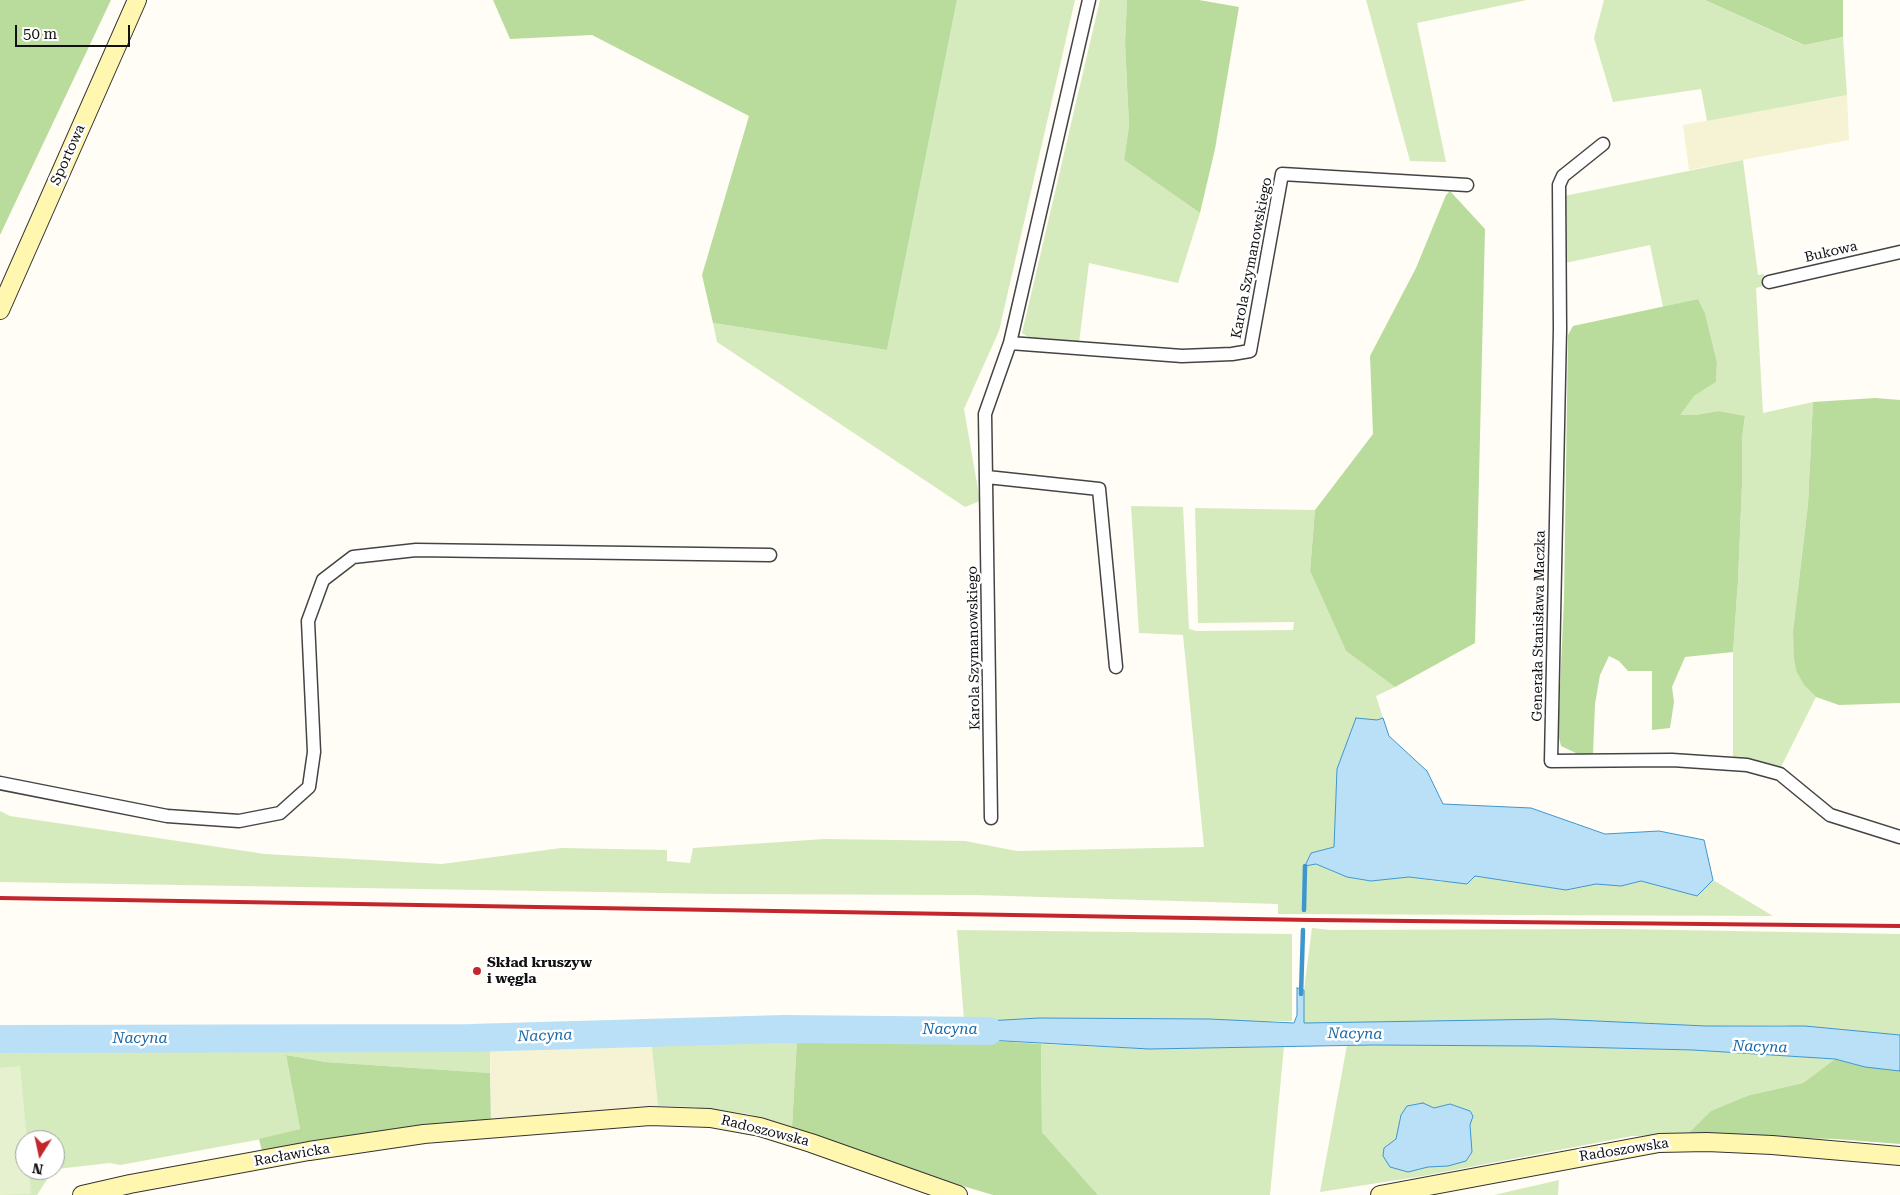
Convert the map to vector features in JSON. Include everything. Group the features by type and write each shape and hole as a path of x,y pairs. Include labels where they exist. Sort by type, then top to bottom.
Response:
{"street":[{"name":"Sportowa","path":"0,310 137,0"},
{"name":"Karola Szymanowskiego","path":"991,818 985,414 1010,343 1089,0"},
{"name":"Generała Stanisława Maczka","path":"1604,144 1563,176 1559,185 1560,339 1551,761 1672,760 1747,765 1780,774 1830,815 1900,836"},
{"name":"Karola Szymanowskiego","path":"1010,343 1182,356 1232,354 1250,351 1282,174 1467,185"},
{"name":"Bukowa","path":"1769,282 1900,252"},
{"path":"987,477 1099,489 1116,667"},
{"path":"0,782 167,816 239,821 280,813 309,787 314,752 308,621 323,580 353,557 416,550 770,555"},
{"name":"Radoszowska","path":"503,1127 650,1116 710,1118 748,1124 794,1137 958,1195"},
{"name":"Racławicka","path":"82,1195 130,1184 309,1151 424,1134 503,1127"},
{"name":"Radoszowska","path":"1380,1195 1660,1143 1707,1142 1763,1145 1900,1156"}],"shaded area":[{"path":"1847,95 1849,140 1689,170 1683,125"},
{"path":"651,1039 658,1106 491,1123 490,1045"}],"green space":[{"path":"0,0 111,0 0,235"},
{"path":"493,0 957,0 887,350 713,323 702,275 749,116 592,35 510,39"},
{"path":"957,0 1075,0 999,331 964,409 980,501 965,507 717,342 713,323 887,350"},
{"path":"1100,0 1127,0 1125,43 1129,126 1124,160 1200,213 1178,283 1089,263 1079,343 1033,340 1022,333"},
{"path":"1127,0 1199,0 1239,7 1215,149 1200,213 1124,160 1129,126 1125,43"},
{"path":"1366,0 1527,0 1417,23 1446,162 1410,161"},
{"path":"1604,0 1705,0 1803,45 1843,37 1847,95 1707,121 1701,89 1613,102 1594,38"},
{"path":"1705,0 1843,0 1843,37 1804,45"},
{"path":"1743,160 1758,275 1764,274 1763,286 1756,288 1763,413 1813,402 1808,504 1793,631 1796,671 1804,685 1816,697 1781,767 1733,757 1733,652 1738,581 1742,439 1745,417 1718,411 1696,415 1679,415 1694,396 1716,382 1717,362 1705,313 1698,299 1663,307 1650,245 1565,263 1564,196"},
{"path":"1450,191 1485,229 1475,643 1395,687 1346,651 1310,571 1315,510 1373,434 1370,356 1416,268 1446,195"},
{"path":"1698,299 1705,313 1717,362 1716,382 1694,396 1680,415 1696,415 1718,411 1745,416 1742,439 1738,581 1733,652 1685,657 1672,687 1674,702 1670,728 1652,730 1652,671 1628,671 1619,661 1609,656 1600,675 1595,704 1593,754 1578,754 1561,746 1558,734 1564,599 1568,335 1573,326"},
{"path":"1875,398 1900,400 1900,703 1839,705 1816,697 1804,685 1796,671 1794,657 1793,631 1808,504 1813,402"},
{"path":"1131,506 1183,507 1189,629 1197,631 1293,630 1294,622 1198,623 1195,508 1315,510 1310,571 1346,651 1395,687 1376,696 1383,718 1377,720 1337,769 1334,847 1311,853 1305,866 1316,864 1347,877 1371,881 1409,877 1442,882 1475,876 1566,890 1596,884 1621,886 1641,881 1697,896 1713,880 1773,916 1278,914 1278,904 974,895 722,894 0,882 0,811 10,816 265,854 442,864 561,848 667,850 667,861 690,863 693,848 824,839 965,841 1017,851 1204,847 1183,635 1139,633"},
{"path":"1312,928 1330,930 1620,929 1900,934 1900,1035 1780,1025 1706,1026 1608,1022 1303,1023 1304,990"},
{"path":"957,930 1292,934 1292,1021 964,1020"},
{"path":"951,1038 1041,1044 1042,1132 1098,1195 993,1195 906,1169 792,1127 797,1040"},
{"path":"651,1039 797,1040 792,1127 748,1114 694,1107 658,1106"},
{"path":"0,1044 271,1049 490,1045 490,1073 326,1062 286,1055 300,1129 262,1139 120,1165 110,1163 65,1168 65,1130 15,1130 15,1180 47,1180 37,1195 0,1195"},
{"path":"1041,1044 1149,1049 1284,1046 1270,1195 1098,1195 1042,1132"},
{"path":"1347,1045 1532,1046 1693,1050 1835,1059 1803,1083 1750,1095 1687,1135 1632,1136 1423,1176 1320,1192"},
{"path":"286,1055 326,1062 490,1073 491,1123 263,1155 259,1139 300,1129"},
{"path":"1835,1059 1865,1067 1900,1071 1900,1144 1836,1139 1687,1135 1711,1111 1750,1095 1803,1083"},
{"path":"20,1066 26,1130 15,1130 15,1180 30,1180 31,1194 0,1195 0,1068"},
{"path":"1559,1180 1558,1195 1494,1195"}],"water":[{"path":"1356,718 1377,720 1383,718 1389,736 1427,771 1443,804 1531,808 1605,834 1659,831 1704,840 1713,880 1697,896 1641,881 1621,886 1596,884 1566,890 1475,876 1467,884 1409,877 1371,881 1347,877 1316,864 1305,866 1311,853 1334,847 1337,769"},
{"path":"1297,988 1304,990 1304,1023 1553,1019 1706,1026 1805,1026 1900,1035 1900,1071 1865,1067 1835,1059 1693,1050 1372,1045 1149,1049 951,1038 952,1023 1039,1018 1209,1019 1294,1023 1297,1015"},
{"path":"1423,1103 1434,1108 1450,1104 1470,1111 1473,1116 1470,1125 1472,1152 1466,1161 1448,1166 1428,1167 1408,1172 1390,1167 1383,1156 1384,1148 1396,1139 1401,1115 1407,1106"}],"waterway":[{"path":"1304,910 1305,866"},
{"path":"1301,994 1303,930"},
{"name":"Nacyna","path":"0,1039 471,1038 785,1029 989,1031"}],"railway":[{"path":"0,898 1311,920 1900,926"}],"place":[{"name":"Skład kruszyw i węgla","path":"477,971"}]}
